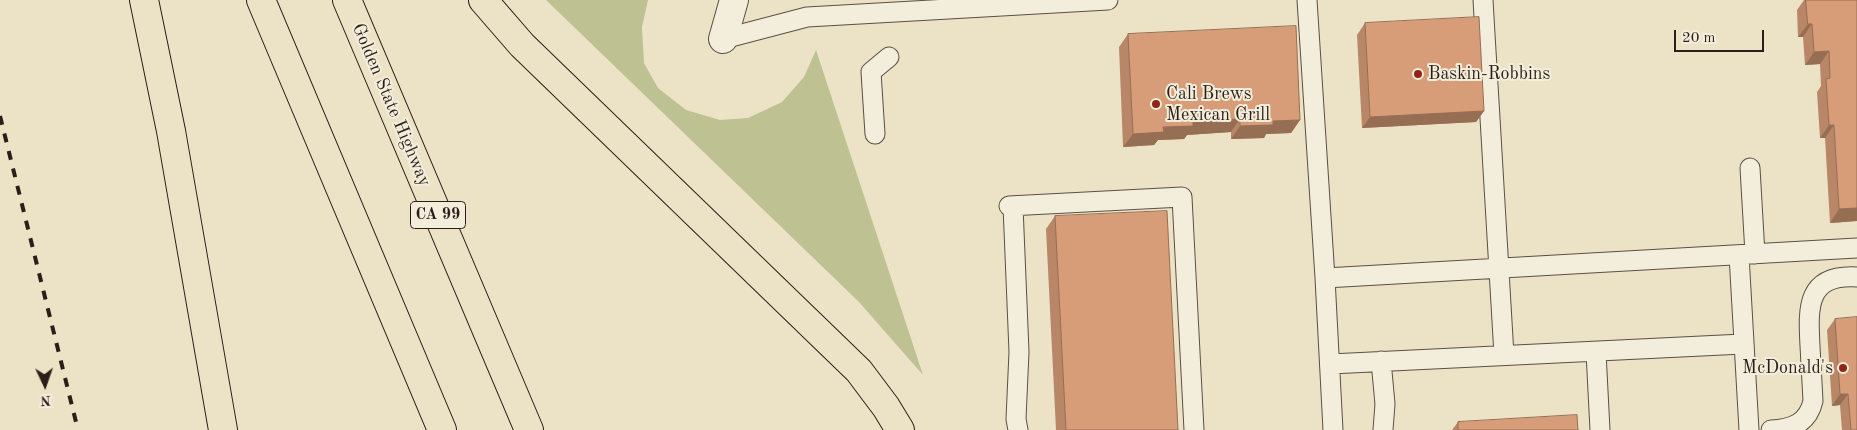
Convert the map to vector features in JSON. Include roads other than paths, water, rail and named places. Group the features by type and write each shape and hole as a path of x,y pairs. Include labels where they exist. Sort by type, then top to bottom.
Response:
{"highway":[{"path":"144,0 171,131 223,430"},
{"path":"261,0 442,430"},
{"name":"Golden State Highway","path":"347,0 529,430"},
{"path":"483,0 522,45 859,371 886,407 900,430"}],"street":[{"path":"724,39 734,0"}],"lane":[{"path":"724,39 807,17 1108,0"},
{"path":"1306,0 1325,278 1333,430"},
{"path":"1482,0 1497,269 1504,355"},
{"path":"876,134 870,72 889,57"},
{"path":"1749,430 1743,344 1750,168"},
{"path":"1018,430 1016,419 1019,343 1011,206 1182,197 1194,430"},
{"path":"1325,278 1857,248"},
{"path":"1771,430 1794,427 1808,416 1811,409 1813,401 1808,320 1809,306 1813,296 1819,287 1830,281 1844,277 1857,277"},
{"path":"1330,364 1743,344"},
{"path":"1596,352 1600,430"},
{"path":"1381,361 1385,404 1383,430"}],"railway":[{"path":"0,116 78,430"}],"place":[{"name":"Baskin-Robbins","path":"1418,74"},
{"name":"Cali Brews Mexican Grill","path":"1156,104"},
{"name":"McDonald's","path":"1843,368"}]}
